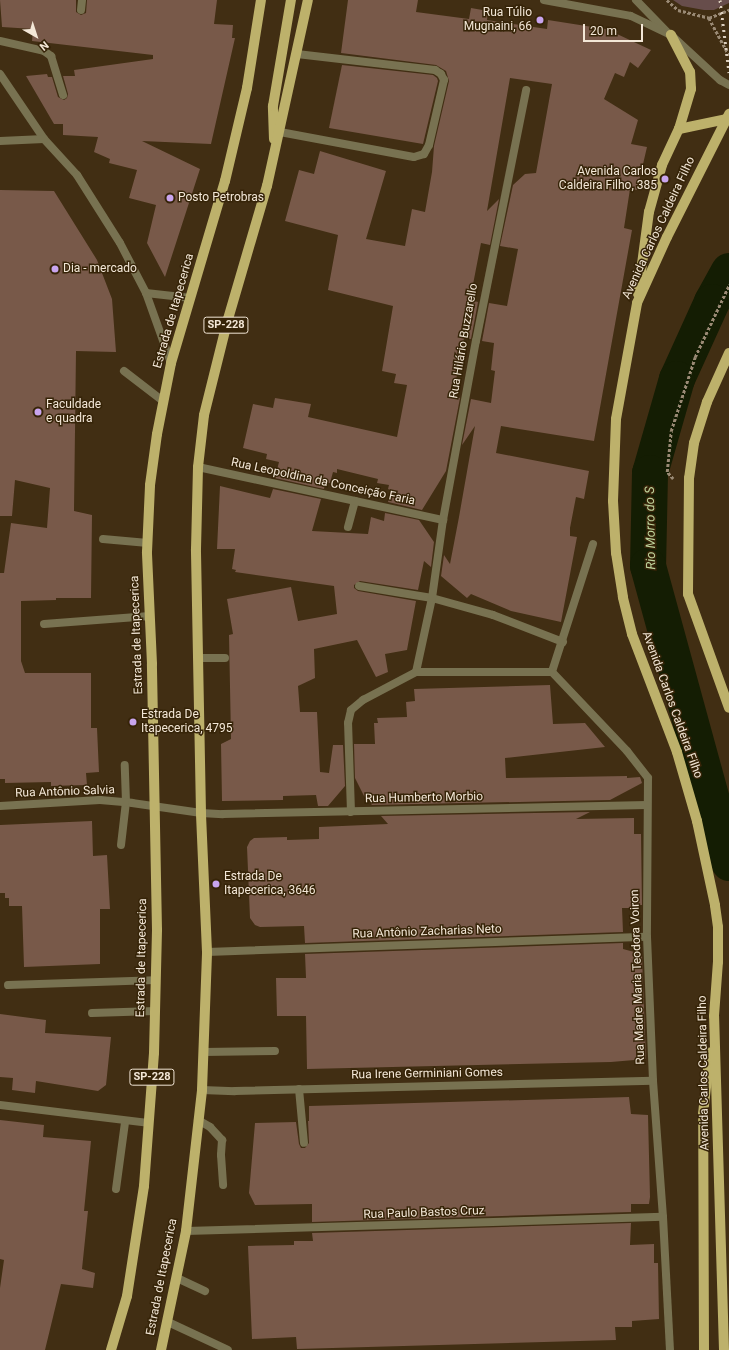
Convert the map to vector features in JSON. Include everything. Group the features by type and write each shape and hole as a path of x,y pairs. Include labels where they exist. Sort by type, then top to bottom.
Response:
{"main road":[{"name":"Estrada de Itapecerica","path":"112,1348 127,1296 144,1186 155,1011 157,930 148,543 150,485 163,401 171,362 191,298 224,181 247,88 261,0"},
{"path":"275,153 273,106 291,0"},
{"name":"Estrada de Itapecerica","path":"161,1350 186,1231 202,1090 207,952 201,813 198,658 196,549 198,467 204,415 209,392 228,318 267,186 308,0"},
{"path":"637,303 649,212 662,165 679,129 692,82 690,72 671,35"},
{"path":"679,129 728,116"},
{"name":"Avenida Carlos Caldeira Filho","path":"724,1350 714,1016 718,962 718,927 706,858 677,752 632,634 623,597 616,553 613,502 616,419 637,303 667,237 728,116"},
{"path":"729,353 707,402 694,443 689,478 688,594 729,708"},
{"path":"704,1350 703,1114 714,1016"}],"street":[{"path":"82,0 82,10"},
{"path":"544,0 631,16 671,35"},
{"path":"636,0 671,35 720,80 729,85"},
{"path":"0,41 44,51 51,56 63,95"},
{"path":"280,132 414,157 424,154 429,145 444,80 441,74 435,70 296,54"},
{"path":"0,74 44,139 77,175 93,198 120,243 146,293 171,362"},
{"name":"Rua Hilário Buzzarello","path":"416,672 432,598 443,520 476,341 526,90"},
{"path":"0,141 44,139"},
{"path":"146,293 191,298"},
{"path":"124,371 163,401"},
{"name":"Rua Leopoldina da Conceição Faria","path":"198,467 443,520"},
{"path":"348,527 355,501"},
{"path":"103,539 148,543"},
{"path":"351,812 348,723 352,710 362,700 416,672 552,672 563,642 593,544"},
{"path":"359,586 432,598 493,615 563,642"},
{"path":"44,624 150,616"},
{"path":"198,658 225,658"},
{"name":"Rua Madre Maria Teodora Voiron","path":"552,672 627,751 648,778 647,937 653,1081 663,1217 670,1350"},
{"path":"121,845 126,802 125,765"},
{"name":"Rua Antônio Salvia","path":"0,806 100,800 126,802 201,813"},
{"name":"Rua Humberto Morbio","path":"201,813 351,812 647,805"},
{"name":"Rua Antônio Zacharias Neto","path":"207,952 647,937"},
{"path":"8,985 156,980"},
{"path":"92,1013 155,1011"},
{"path":"203,1052 275,1051"},
{"name":"Rua Irene Germiniani Gomes","path":"202,1090 653,1081"},
{"path":"299,1089 304,1143"},
{"path":"0,1106 125,1122 148,1123"},
{"path":"198,1120 210,1127 222,1140 222,1185"},
{"path":"116,1189 125,1122"},
{"name":"Rua Paulo Bastos Cruz","path":"186,1231 663,1217"},
{"path":"177,1278 205,1291"},
{"path":"168,1322 228,1350"}],"path":[{"path":"667,0 678,10 709,18 729,10"},
{"path":"709,18 729,55"},
{"path":"689,498 667,472 671,431 695,357 729,285"}],"shaded area":[{"path":"673,0 729,0 729,3 714,10 704,10 682,6"}],"building":[{"path":"0,0 76,0 76,12 81,15 86,13 87,0 217,0 214,24 233,25 232,38 235,38 211,144 142,141 200,169 165,277 147,243 156,205 129,198 137,170 109,163 110,159 94,152 98,137 63,135 63,124 54,124 26,76 47,74 48,77 52,77 58,97 64,100 67,98 68,94 63,76 75,76 74,70 153,59 153,55 32,41 33,29 2,27"},
{"path":"348,0 418,0 416,12 469,19 471,8 488,11 487,20 547,29 548,20 618,31 617,34 651,50 638,68 630,62 624,77 615,73 604,99 638,120 631,144 647,147 637,190 630,189 624,228 632,230 594,441 501,426 496,453 589,471 584,499 576,497 570,528 570,536 577,537 561,622 511,611 471,594 467,598 441,576 444,555 450,564 475,426 462,445 471,399 491,403 495,371 491,370 494,343 482,341 489,303 507,306 518,249 500,246 513,185 525,174 536,173 552,84 510,78 487,211 499,199 490,245 481,243 470,300 478,302 471,339 464,338 453,396 460,398 446,471 422,510 388,502 390,490 388,489 389,485 377,483 378,479 337,469 337,473 333,472 330,483 325,482 324,489 275,478 279,462 266,459 267,454 243,448 253,404 273,408 275,398 311,404 308,417 397,437 407,385 394,383 396,374 382,371 393,306 328,290 338,235 285,221 299,170 314,174 320,151 386,171 366,239 405,246 412,209 425,212 432,172 434,146 449,81 446,71 436,65 341,53"},
{"path":"342,65 433,75 437,78 438,81 423,144 329,128"},
{"path":"0,190 54,191 97,260 112,299 116,352 76,351 74,511 92,515 91,598 56,598 56,600 21,601 21,661 25,673 91,673 91,728 97,728 99,772 86,773 87,785 51,786 51,782 5,783 5,779 0,779 0,573 4,573 11,523 47,528 50,488 15,480 12,516 0,516"},
{"path":"220,486 270,498 273,489 321,499 312,531 368,534 371,517 384,521 385,513 419,520 434,542 431,567 424,561 418,590 360,581 354,585 354,588 358,591 416,601 407,650 385,654 388,672 376,677 357,640 314,649 315,678 298,686 300,712 317,712 320,772 329,773 333,745 343,745 345,786 328,806 318,806 316,795 283,796 283,800 222,801 221,744 231,739 229,635 233,634 227,599 291,587 298,621 337,614 334,586 235,572 236,570 232,569 235,549 217,549"},
{"path":"550,685 553,724 585,723 605,747 505,758 506,778 627,776 627,778 640,777 642,783 610,800 372,805 364,796 355,778 354,744 375,744 374,723 378,723 377,718 407,717 406,702 415,701 414,689"},
{"path":"590,812 576,819 634,818 634,834 641,834 642,905 637,905 637,908 622,908 623,932 305,943 304,926 260,927 255,925 250,918 247,847 250,841 254,838 287,837 287,840 319,839 319,827 388,824 381,816"},
{"path":"92,821 93,856 107,855 110,909 100,909 100,964 24,967 22,906 9,906 9,898 5,898 5,893 0,893 0,825"},
{"path":"623,943 623,949 638,953 642,957 646,1059 611,1062 307,1069 306,1016 277,1016 276,978 306,978 305,954"},
{"path":"0,1014 46,1020 45,1033 111,1037 106,1085 98,1091 36,1081 35,1093 12,1090 13,1078 0,1077"},
{"path":"629,1097 631,1114 648,1115 650,1197 649,1204 631,1204 631,1212 312,1222 312,1204 255,1205 249,1193 255,1123 296,1122 299,1144 301,1148 305,1148 309,1143 309,1106"},
{"path":"0,1120 44,1125 43,1137 91,1141 84,1211 88,1211 82,1269 95,1273 93,1288 61,1284 45,1350 0,1350 0,1288 4,1260 0,1259"},
{"path":"631,1223 630,1245 654,1244 654,1263 658,1263 659,1319 632,1321 632,1327 615,1327 616,1340 297,1349 296,1337 252,1339 248,1246 294,1245 294,1241 313,1241 312,1233"}],"waterway":[{"name":"Rio Morro do S","path":"729,271 712,302 677,379 650,473 648,566 729,863"}],"railway":[{"path":"720,0 729,72"}],"place":[{"name":"Rua Túlio Mugnaini, 66","path":"540,20"},
{"name":"Avenida Carlos Caldeira Filho, 385","path":"665,179"},
{"name":"Posto Petrobras","path":"170,198"},
{"name":"Dia - mercado","path":"55,269"},
{"name":"Faculdade e quadra","path":"38,412"},
{"name":"Estrada De Itapecerica, 4795","path":"133,722"},
{"name":"Estrada De Itapecerica, 3646","path":"216,884"}]}
